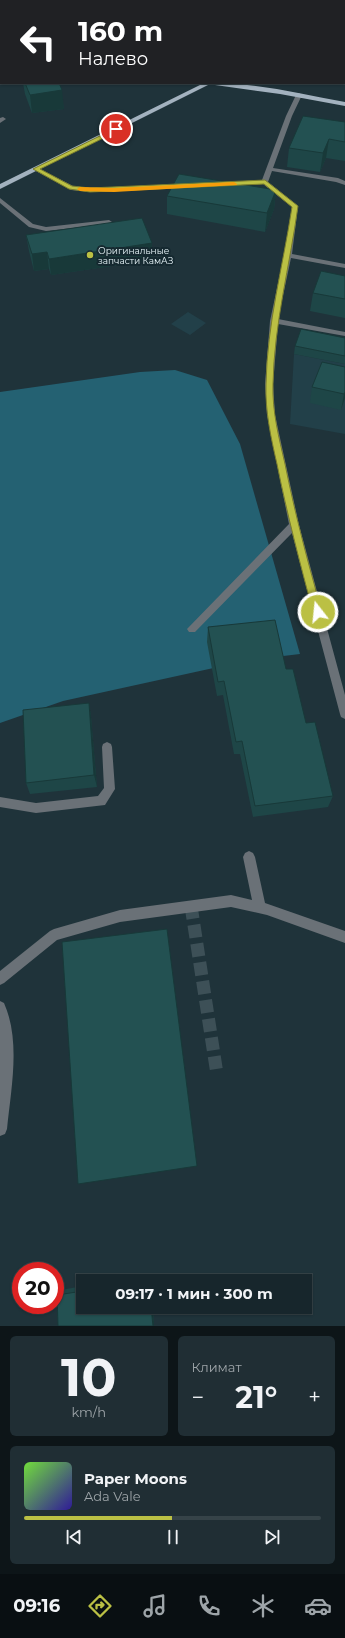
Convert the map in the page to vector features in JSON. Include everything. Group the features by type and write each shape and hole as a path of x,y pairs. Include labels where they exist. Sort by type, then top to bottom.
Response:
{"main road":[{"path":"0,186 207,84"},
{"path":"222,84 299,95 345,104"}],"street":[{"path":"265,182 288,116 299,95"},
{"path":"36,169 71,188 90,190 189,186"},
{"path":"270,169 338,180 345,184"},
{"path":"220,184 265,182 295,206 288,255 274,321 269,384 270,416 294,526 345,714"},
{"path":"0,200 31,226 46,229 109,222"},
{"path":"288,255 345,266"},
{"path":"274,321 345,334"},
{"path":"192,629 294,526"},
{"path":"334,669 345,669"},
{"path":"0,802 36,808 101,801 110,789 107,748"},
{"path":"249,857 260,908"},
{"path":"0,979 54,935 120,916 231,901 260,908 345,937"},
{"path":"0,1007 4,1019 6,1055 0,1129"}],"shaded area":[{"path":"188,312 206,323 190,335 171,324"},
{"path":"294,354 345,364 345,434 290,424"},
{"path":"175,370 207,380 240,444 300,654 250,660 63,701 0,723 0,392 140,372"}],"building":[{"path":"25,84 59,84 62,90 30,95"},
{"path":"303,116 345,122 345,142 329,139 323,153 289,148"},
{"path":"179,174 276,190 267,213 167,196"},
{"path":"142,218 152,243 49,259 47,252 32,254 26,235"},
{"path":"321,271 345,276 345,299 313,293"},
{"path":"301,329 345,338 345,356 295,346"},
{"path":"322,362 345,367 344,394 312,387"},
{"path":"275,620 286,669 293,669 306,723 315,722 333,796 255,806 242,741 236,742 224,681 218,682 208,627"},
{"path":"89,703 94,775 26,783 23,710"},
{"path":"167,929 197,1166 78,1184 62,942"},
{"path":"76,1292 76,1314 152,1314 153,1326 58,1326 58,1314 64,1314 64,1294"}],"tunnel":[{"path":"191,906 217,1074"}],"slow traffic":[{"path":"80,189 114,190 234,184"}],"place":[{"name":"Оригинальные запчасти КамАЗ","path":"90,255"}],"route":[{"path":"116,129 36,169 71,188 90,190 265,182 295,206 288,255 274,321 269,384 270,416 294,526 318,612"}]}
